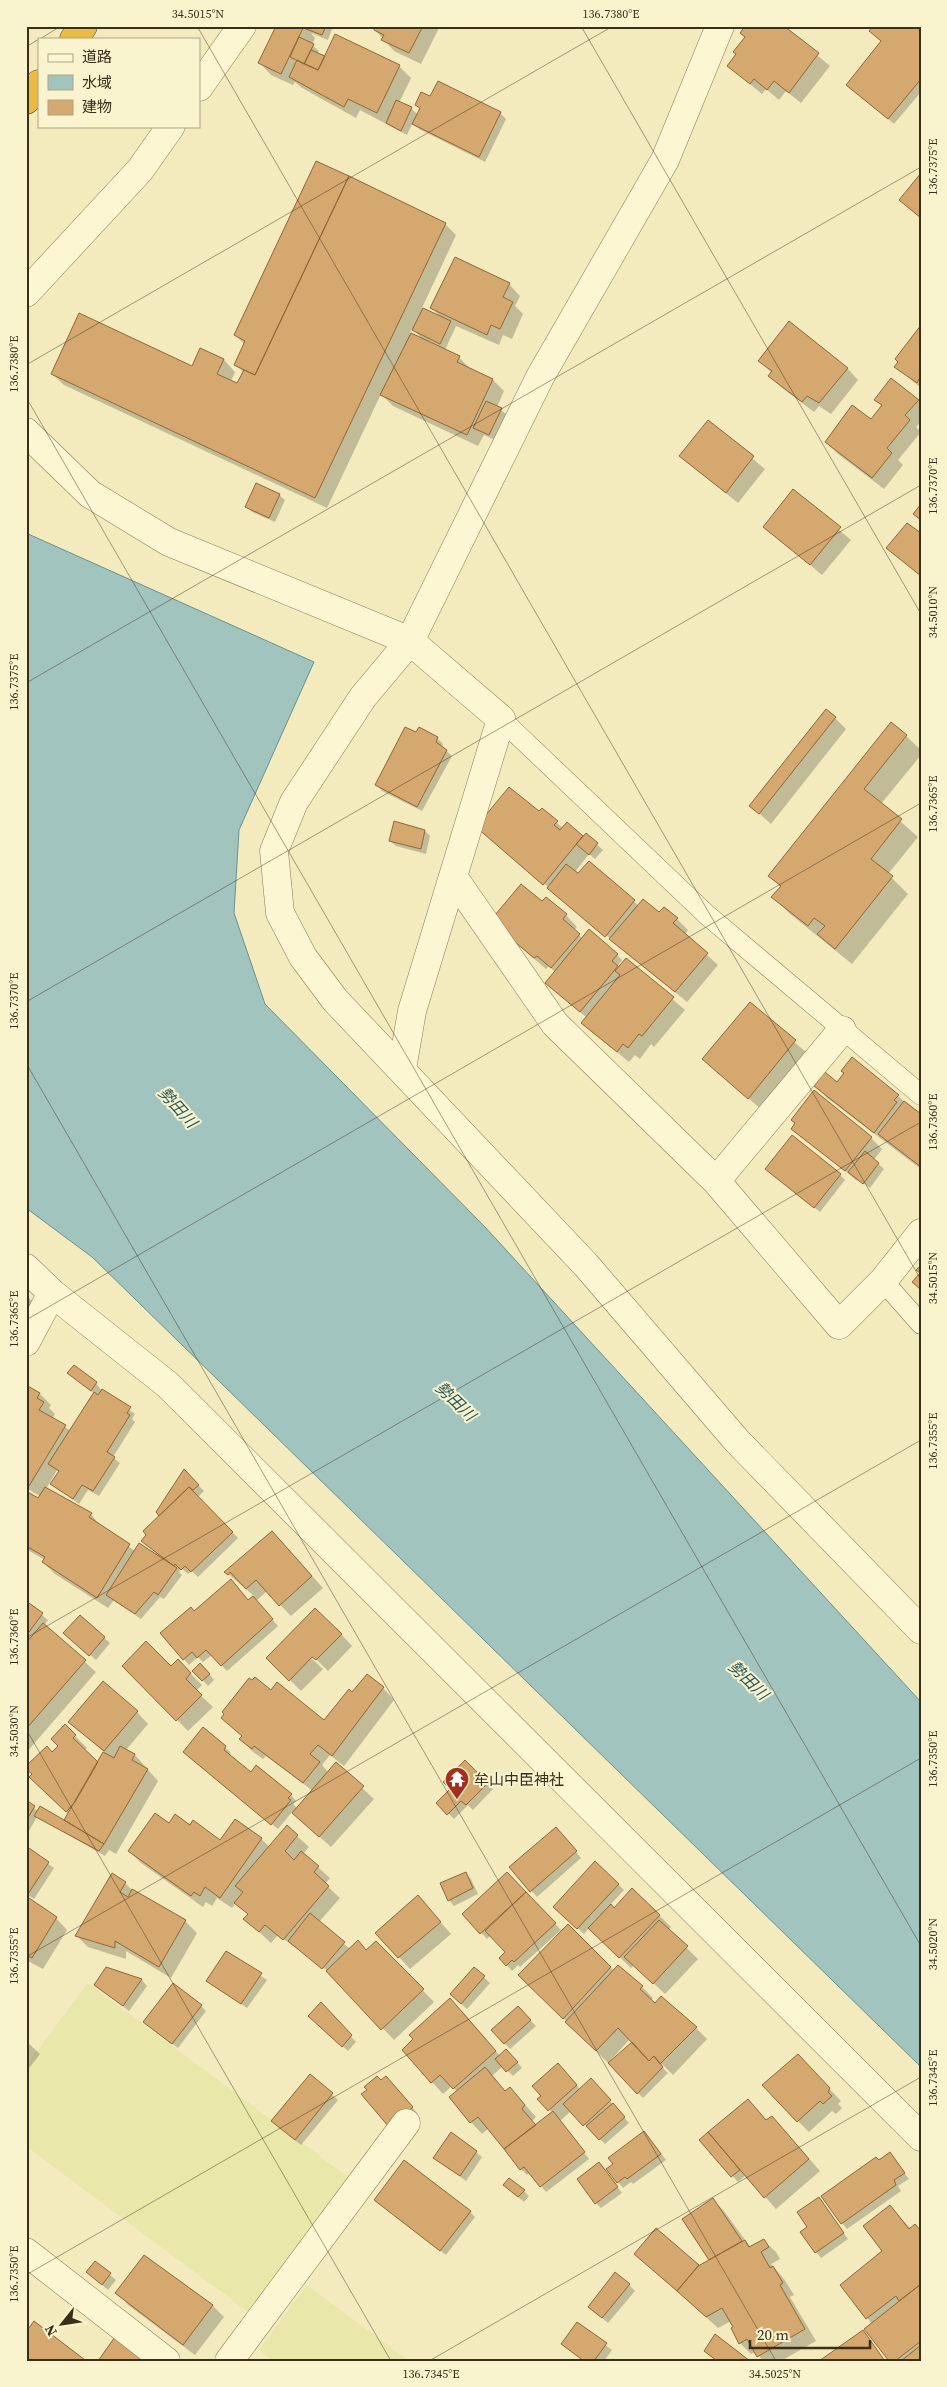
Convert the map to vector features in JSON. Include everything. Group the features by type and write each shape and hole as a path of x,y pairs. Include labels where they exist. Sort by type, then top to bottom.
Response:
{"highway":[{"path":"75,38 83,26"},
{"path":"26,100 38,85"}],"street":[{"path":"200,86 242,26"},
{"path":"720,26 665,160 540,376 410,640 363,697 294,802 274,852 280,913 302,957 335,1000 586,1265 737,1441 921,1630"},
{"path":"26,294 140,170 170,128"},
{"path":"26,432 90,494 169,542 410,640 501,719 412,1011 402,1069"},
{"path":"454,878 555,1024 716,1181 839,1325 883,1281 921,1234"},
{"path":"716,1181 842,1030"},
{"path":"26,1268 52,1293 168,1385 921,2137"},
{"path":"26,1342 52,1293"},
{"path":"229,2361 406,2123"},
{"path":"26,2252 166,2361"}],"lane":[{"path":"501,719 707,915 921,1095"},
{"path":"883,1281 921,1324"}],"shaded area":[{"path":"88,1983 352,2180 252,2315 26,2146 26,2066"},
{"path":"307,2285 409,2361 273,2361 259,2350"}],"water":[{"name":"勢田川","path":"26,533 314,662 239,830 234,913 265,1004 485,1227 921,1702 921,2067 92,1257 26,1208"}],"building":[{"path":"276,26 304,26 281,74 258,63"},
{"path":"307,26 326,26 322,35 306,29"},
{"path":"375,26 423,26 409,53 381,40 384,35 374,30"},
{"path":"745,26 784,26 819,53 789,93 774,81 767,90 754,79 750,84 727,66 736,54 733,52 745,37 740,33"},
{"path":"873,26 921,26 921,79 888,119 846,85 881,41 869,31"},
{"path":"335,34 400,65 377,113 348,99 344,107 289,77 297,60 318,70"},
{"path":"299,37 314,44 304,64 290,57"},
{"path":"311,50 325,56 318,70 304,64"},
{"path":"438,81 501,112 479,157 412,124 420,108 415,105 421,92 430,96"},
{"path":"396,100 412,107 401,131 386,123"},
{"path":"316,161 349,176 255,375 234,365 245,341 234,335"},
{"path":"921,173 921,218 899,200"},
{"path":"349,176 446,223 315,498 51,374 79,313 192,366 200,348 224,359 217,374 237,383 244,370 255,375"},
{"path":"455,257 510,283 503,297 513,302 500,329 491,325 487,335 430,308"},
{"path":"423,308 451,321 440,344 412,330"},
{"path":"789,321 848,368 819,403 807,396 802,402 768,376 772,371 758,361"},
{"path":"921,325 921,381 919,379 917,383 894,367 898,362 895,359"},
{"path":"411,333 460,356 457,362 493,379 467,435 380,395"},
{"path":"891,378 919,400 905,415 910,420 887,448 892,453 872,478 825,442 852,405 871,419 882,405 874,400"},
{"path":"486,401 502,408 489,435 473,428"},
{"path":"708,420 754,456 726,493 679,456"},
{"path":"256,483 280,494 269,518 245,507"},
{"path":"793,489 841,527 810,565 763,527"},
{"path":"921,504 921,520 913,514"},
{"path":"907,523 921,533 921,576 886,548"},
{"path":"826,709 836,717 759,814 749,806"},
{"path":"891,722 907,735 864,789 902,819 871,859 893,876 835,949 817,934 825,926 814,918 808,926 771,897 781,886 768,876"},
{"path":"405,727 416,732 419,727 438,737 436,742 447,750 417,807 375,785"},
{"path":"509,787 539,811 542,808 558,821 554,825 560,830 567,822 583,836 543,885 476,827"},
{"path":"394,821 425,830 421,849 389,841"},
{"path":"586,833 598,843 589,855 576,844"},
{"path":"589,861 635,900 605,937 547,888 566,864 578,873"},
{"path":"521,884 542,901 546,897 567,914 563,919 580,934 551,968 537,956 534,958 490,921"},
{"path":"643,899 659,912 664,907 678,918 673,923 708,953 675,992 609,939"},
{"path":"589,929 618,954 612,961 618,966 580,1012 545,983"},
{"path":"626,958 674,997 642,1036 639,1034 628,1048 623,1044 617,1052 581,1023 620,975 615,971"},
{"path":"750,1002 796,1040 748,1099 702,1059"},
{"path":"852,1057 899,1095 894,1100 897,1102 874,1133 814,1086 825,1072 837,1082 844,1073 841,1071"},
{"path":"814,1090 872,1137 845,1171 791,1129 795,1123 791,1120"},
{"path":"904,1101 921,1114 921,1167 878,1134"},
{"path":"792,1135 841,1174 814,1208 765,1169"},
{"path":"865,1151 879,1163 863,1184 848,1172"},
{"path":"921,1265 921,1290 912,1282 920,1273 916,1270"},
{"path":"74,1365 97,1382 91,1391 67,1373"},
{"path":"26,1385 40,1393 37,1398 44,1402 39,1410 66,1425 29,1486 26,1485"},
{"path":"102,1389 131,1407 127,1413 130,1415 107,1452 115,1457 93,1491 82,1485 73,1499 50,1484 59,1471 48,1464 94,1392 98,1395"},
{"path":"184,1469 199,1485 193,1490 189,1487 159,1516 156,1512"},
{"path":"45,1487 92,1513 89,1517 130,1544 97,1598 42,1562 45,1557 26,1546 26,1491 38,1498"},
{"path":"189,1487 233,1532 191,1572 185,1566 181,1570 175,1564 174,1566 141,1541 146,1535 143,1531"},
{"path":"272,1531 312,1576 279,1606 256,1580 246,1589 230,1572 228,1575 224,1572"},
{"path":"139,1543 177,1568 158,1595 154,1592 135,1614 106,1595"},
{"path":"231,1579 248,1600 253,1596 273,1619 221,1666 206,1650 197,1658 192,1652 183,1660 160,1633 191,1607 194,1611"},
{"path":"26,1601 43,1613 26,1636"},
{"path":"315,1608 342,1634 316,1660 312,1657 289,1681 266,1658"},
{"path":"80,1615 105,1637 89,1656 63,1633"},
{"path":"43,1623 86,1660 26,1729 26,1643"},
{"path":"146,1641 171,1666 178,1659 191,1673 186,1679 202,1695 176,1721 122,1666"},
{"path":"200,1663 210,1674 202,1681 192,1671"},
{"path":"367,1674 384,1687 332,1756 318,1745 310,1754 320,1762 303,1783 254,1746 252,1749 239,1739 242,1736 221,1718 224,1714 222,1712 249,1678 252,1680 255,1677 271,1690 277,1682 324,1720 349,1689 352,1692"},
{"path":"103,1681 138,1711 104,1751 68,1722"},
{"path":"65,1724 76,1735 73,1738 98,1762 75,1802 66,1812 29,1777 32,1774 26,1769 26,1766 47,1746 52,1752 58,1746 51,1739"},
{"path":"203,1727 226,1746 224,1750 251,1772 256,1765 292,1794 288,1798 291,1800 271,1825 183,1752"},
{"path":"120,1746 135,1754 132,1760 148,1769 104,1844 64,1820 103,1752 114,1758"},
{"path":"465,1760 488,1783 466,1805 461,1801 447,1815 436,1803 450,1789 443,1782"},
{"path":"336,1762 364,1786 319,1837 292,1813"},
{"path":"26,1800 35,1806 26,1821"},
{"path":"40,1806 104,1844 99,1851 34,1816"},
{"path":"155,1813 169,1823 175,1814 190,1825 193,1820 220,1840 235,1819 262,1838 220,1898 205,1887 200,1896 194,1892 191,1896 128,1851"},
{"path":"287,1825 298,1835 285,1851 294,1860 301,1851 319,1866 314,1872 329,1886 283,1940 265,1925 259,1932 243,1919 248,1914 234,1903 243,1892 235,1886"},
{"path":"556,1827 577,1851 530,1892 509,1867"},
{"path":"26,1846 49,1862 28,1894 26,1893"},
{"path":"595,1861 619,1884 577,1929 553,1907"},
{"path":"466,1872 473,1888 448,1901 440,1883"},
{"path":"507,1872 526,1892 480,1934 462,1914"},
{"path":"112,1873 126,1882 120,1892 128,1897 132,1889 186,1920 159,1967 115,1941 115,1948 75,1936"},
{"path":"632,1888 660,1915 619,1958 588,1928 611,1904 614,1908"},
{"path":"526,1892 556,1923 514,1962 512,1960 506,1966 499,1958 505,1952 485,1931"},
{"path":"418,1895 441,1922 398,1958 375,1933"},
{"path":"29,1898 57,1917 32,1958 26,1955 26,1903"},
{"path":"310,1913 345,1942 322,1969 288,1941"},
{"path":"659,1920 688,1946 653,1984 624,1957"},
{"path":"568,1924 611,1967 563,2019 518,1975"},
{"path":"358,1940 366,1950 376,1941 424,1989 381,2030 326,1971"},
{"path":"226,1951 262,1973 241,2004 206,1981"},
{"path":"618,1965 643,1986 640,1989 655,2003 661,1996 697,2027 660,2064 654,2056 649,2061 618,2028 596,2051 565,2022"},
{"path":"106,1967 142,1979 123,2006 94,1985"},
{"path":"474,1967 485,1976 461,2004 450,1994"},
{"path":"173,1983 202,2005 172,2044 143,2022"},
{"path":"450,1998 496,2051 453,2089 440,2075 431,2083 402,2050 413,2039 409,2035"},
{"path":"321,2002 352,2035 342,2047 308,2016"},
{"path":"518,2006 531,2020 504,2044 491,2030"},
{"path":"632,2042 649,2061 654,2056 663,2067 637,2094 608,2063"},
{"path":"506,2049 518,2062 506,2072 495,2059"},
{"path":"798,2054 830,2088 828,2092 832,2096 823,2104 820,2101 797,2122 762,2085"},
{"path":"558,2063 577,2085 548,2111 537,2099 541,2096 532,2086"},
{"path":"485,2067 505,2091 510,2087 525,2105 522,2109 536,2125 504,2149 478,2117 470,2123 449,2097"},
{"path":"310,2074 333,2093 295,2140 271,2121"},
{"path":"377,2076 381,2080 386,2076 413,2107 389,2127 361,2094 367,2090 364,2087"},
{"path":"591,2078 611,2100 583,2126 563,2104"},
{"path":"748,2099 766,2120 772,2116 809,2159 764,2198 708,2132"},
{"path":"613,2103 625,2117 599,2140 586,2126"},
{"path":"553,2111 585,2152 540,2187 524,2167 520,2170 504,2149"},
{"path":"644,2131 661,2154 627,2179 625,2177 617,2183 606,2169 613,2164 608,2158"},
{"path":"451,2132 477,2151 460,2176 433,2158"},
{"path":"708,2132 740,2170 731,2177 699,2140"},
{"path":"890,2152 905,2173 894,2180 896,2185 841,2224 821,2196 876,2157 879,2160"},
{"path":"404,2160 471,2211 440,2251 374,2200"},
{"path":"599,2162 618,2187 595,2204 577,2179"},
{"path":"509,2178 525,2190 518,2197 503,2185"},
{"path":"819,2197 844,2233 815,2253 800,2232 807,2227 797,2212"},
{"path":"713,2198 742,2241 709,2260 682,2219"},
{"path":"890,2205 909,2229 915,2224 921,2231 921,2284 899,2301 896,2296 866,2319 840,2285 882,2251 863,2226"},
{"path":"656,2228 699,2265 677,2291 634,2254"},
{"path":"764,2239 769,2247 761,2252 770,2268 773,2266 783,2283 780,2285 805,2329 757,2357 747,2339 739,2344 731,2328 733,2327 722,2308 706,2317 677,2291 698,2266 745,2240 749,2247"},
{"path":"144,2255 213,2305 183,2345 115,2293"},
{"path":"95,2261 111,2273 102,2285 86,2272"},
{"path":"615,2272 630,2284 602,2318 588,2307"},
{"path":"921,2284 921,2341 895,2361 889,2361 864,2329"},
{"path":"34,2321 85,2361 26,2361 26,2332"},
{"path":"577,2322 607,2343 594,2361 584,2361 561,2344"},
{"path":"863,2330 885,2361 819,2361"},
{"path":"117,2334 145,2355 141,2361 98,2361"},
{"path":"715,2334 750,2361 717,2361 704,2351"},
{"path":"921,2345 921,2361 901,2361"}],"place":[{"name":"牟山中臣神社","path":"457,1800"}]}
